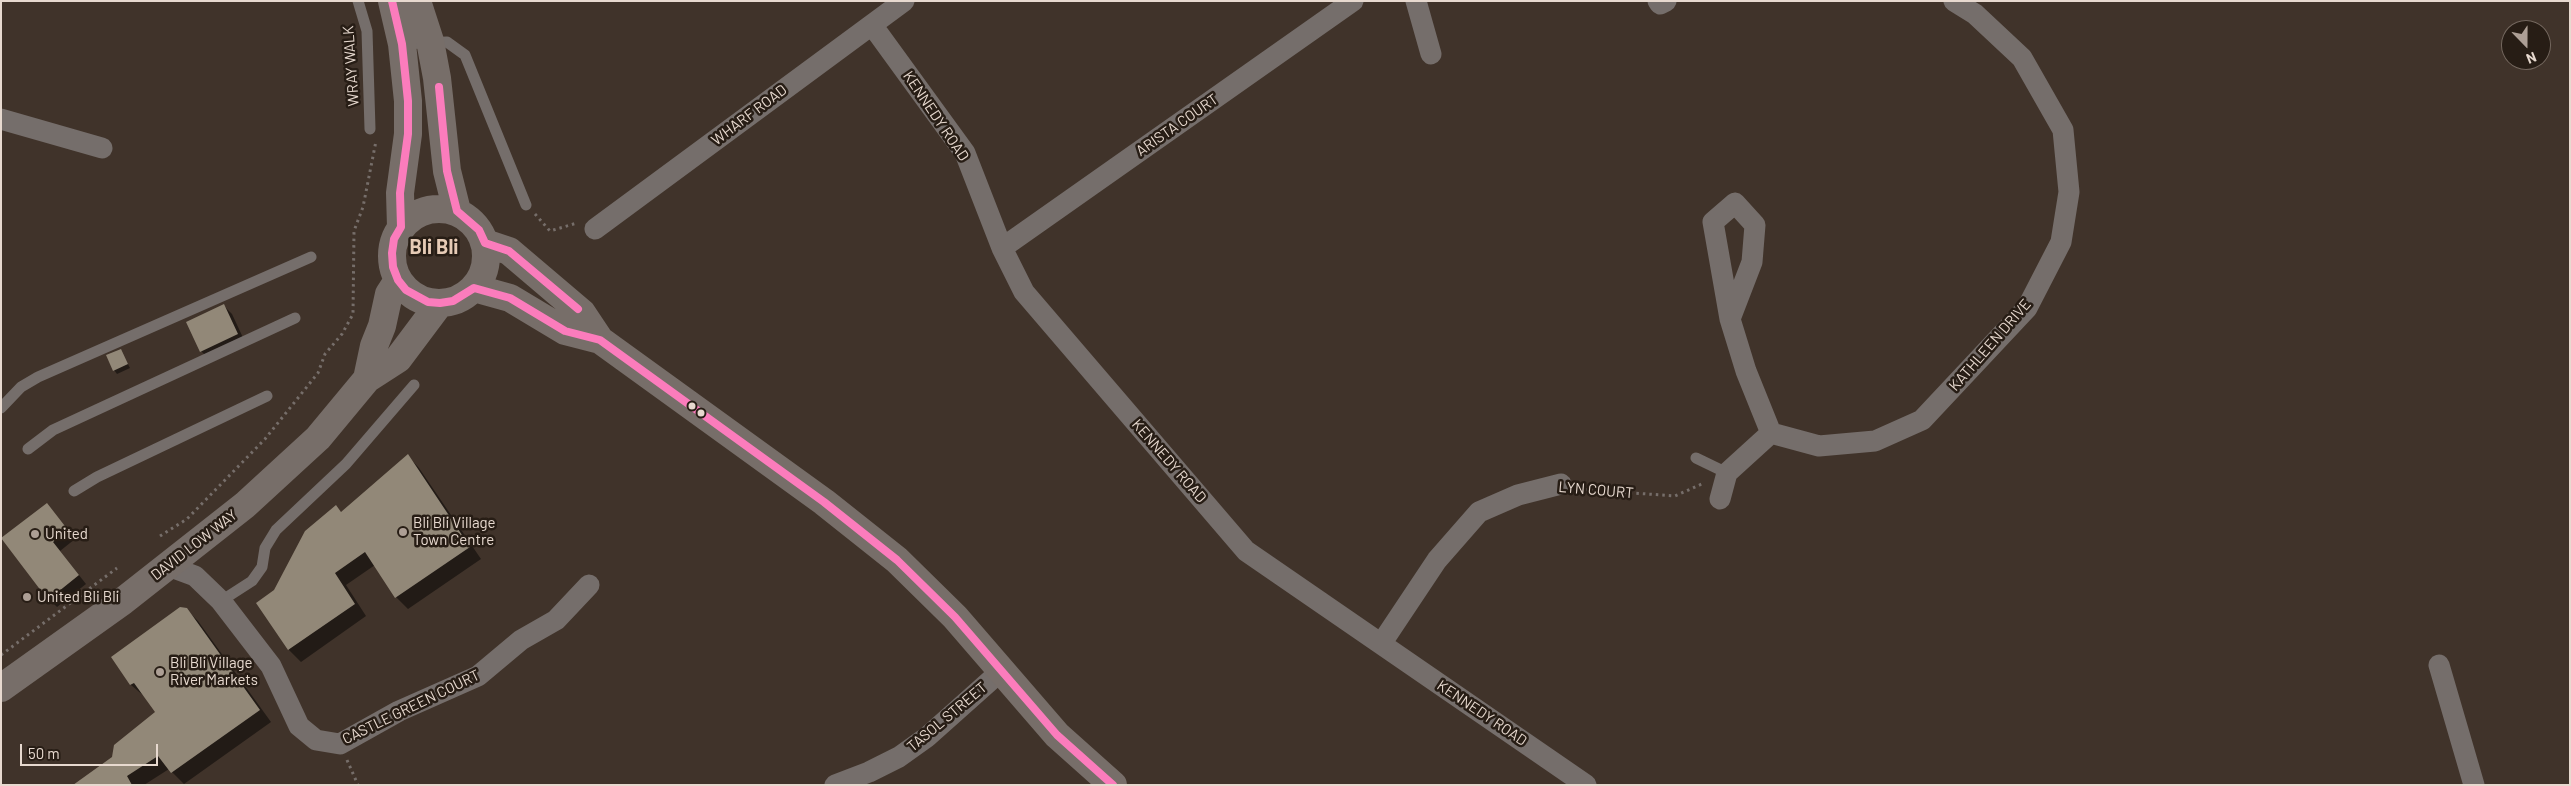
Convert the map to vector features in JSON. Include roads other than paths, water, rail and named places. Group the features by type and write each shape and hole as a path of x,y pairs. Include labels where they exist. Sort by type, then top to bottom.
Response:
{"main road":[{"path":"392,1 402,44 408,101 408,134 400,194 401,227"},
{"path":"417,1 430,41 441,109 447,171 456,211"},
{"path":"442,208 456,211 469,219 479,230 486,243 487,259 483,275 474,288 453,302 428,302 416,297 398,280 393,267 394,239 401,227 412,216 426,210 442,208"},
{"path":"486,243 509,251 540,277 582,313 600,340 868,535 924,585 1057,735 1113,785"},
{"name":"DAVID LOW WAY","path":"367,379 389,294 398,280"},
{"path":"474,288 510,298 565,331 600,340"},
{"name":"DAVID LOW WAY","path":"1,688 168,566 222,524 289,466 318,438 367,379 398,359 440,303"}],"street":[{"name":"WHARF ROAD","path":"595,230 904,1"},
{"name":"ARISTA COURT","path":"1002,248 1352,1"},
{"path":"1416,1 1431,54"},
{"path":"1658,1 1660,4 1666,1"},
{"name":"KATHLEEN DRIVE","path":"1771,433 1818,446 1875,441 1922,420 2027,308 2061,242 2069,192 2064,130 2022,58 1975,14 1954,1"},
{"name":"KENNEDY ROAD","path":"872,25 965,153 1002,248 1024,292 1246,551 1586,785"},
{"path":"1,119 102,148"},
{"path":"1720,499 1727,473 1771,433 1746,371 1730,318"},
{"name":"LYN COURT","path":"1381,644 1437,560 1479,512 1518,495 1561,484"},
{"name":"CASTLE GREEN COURT","path":"168,566 195,576 221,601 271,666 299,726 316,740 340,744 399,711 478,676 521,640 556,620 589,585"},
{"path":"2440,665 2474,785"},
{"name":"TASOL STREET","path":"835,785 869,772 898,757 927,737 1001,671"}],"lane":[{"name":"WRAY WALK","path":"358,1 366,32 373,134"},
{"path":"402,44 430,41 447,42 454,45 467,60 526,205"},
{"path":"1,408 21,388 38,377 311,257"},
{"path":"28,449 53,430 295,318"},
{"path":"221,601 252,581 262,567 264,548 276,530 346,464 414,385"},
{"path":"74,491 97,477 267,396"},
{"path":"1696,458 1727,473"}],"place":[{"name":"Bli Bli Village Town Centre","path":"403,532"},
{"name":"United","path":"35,534"},
{"name":"United Bli Bli","path":"27,597"},
{"name":"Bli Bli Village River Markets","path":"160,672"}],"district":[{"name":"Bli Bli","path":"434,247"}]}
